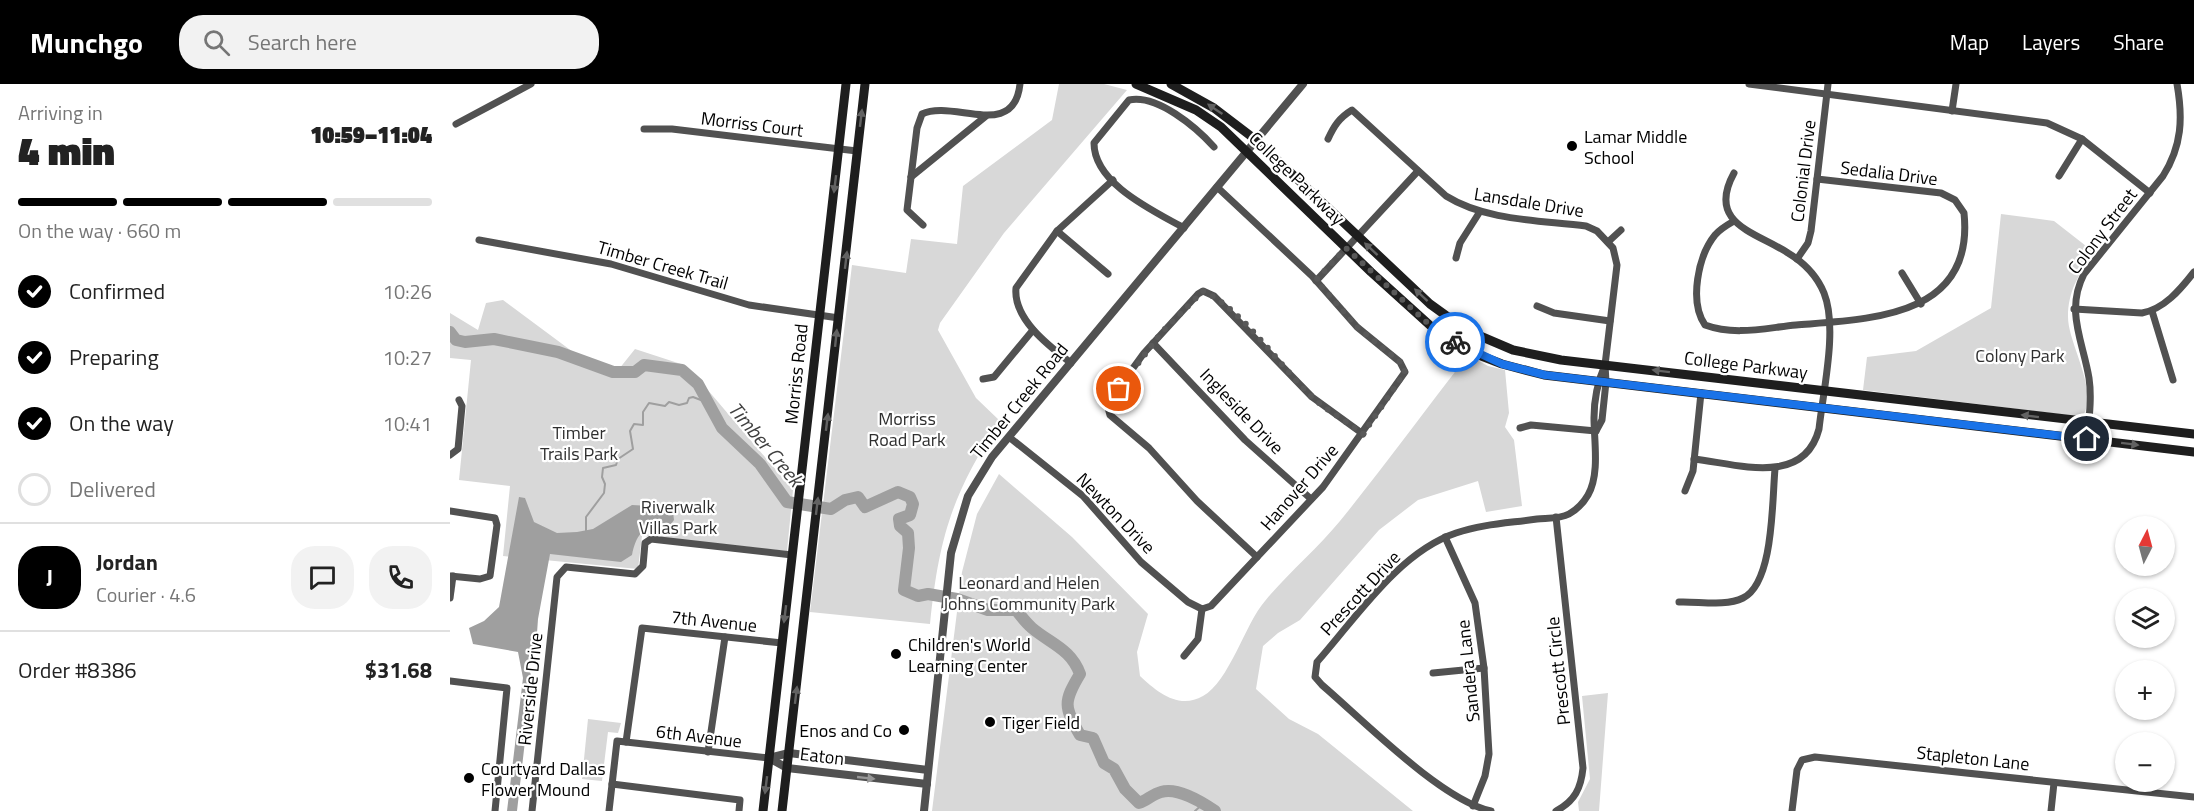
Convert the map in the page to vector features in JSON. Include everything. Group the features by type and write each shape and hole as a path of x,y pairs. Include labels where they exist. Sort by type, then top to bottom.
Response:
{"main road":[{"name":"Morriss Road","path":"763,811 846,84"},
{"name":"Morriss Road","path":"782,811 865,84"},
{"name":"College Parkway","path":"1136,84 1196,110 1221,127 1434,329 1471,352 1528,371 2194,452"},
{"name":"College Parkway","path":"1171,84 1214,108 1256,140 1430,303 1466,330 1533,355 2194,434"},
{"path":"1935,420 1938,404"},
{"path":"1997,428 1999,412"},
{"path":"2056,435 2058,419"},
{"path":"2194,447 2194,452"}],"street":[{"path":"456,124 531,84"},
{"path":"923,225 908,212 916,128 922,114 934,109 986,116 1002,112 1012,106 1018,98 1020,84"},
{"name":"Timber Creek Road","path":"924,811 953,544 968,496 992,457 1303,84"},
{"path":"1749,84 2047,123 2082,139 2150,193"},
{"name":"Colonial Drive","path":"1797,259 1808,243 1811,231 1828,84"},
{"path":"1952,111 1956,84"},
{"name":"Colony Street","path":"2087,439 2089,380 2075,326 2076,293 2084,274 2150,193 2172,161 2178,143 2182,113 2177,84"},
{"path":"1184,228 1136,201 1113,180 1094,150 1094,143 1129,100 1137,99 1179,116 1198,129 1214,147"},
{"name":"Lansdale Drive","path":"1328,139 1334,125 1352,110 1446,196 1479,213 1586,226 1597,231 1608,242"},
{"path":"911,177 986,116"},
{"name":"Morriss Court","path":"644,129 672,129 857,151"},
{"path":"2059,176 2082,139"},
{"path":"1217,187 1316,280 1418,171"},
{"path":"1694,459 1775,469 1799,459 1812,446 1819,429 1829,323 1825,295 1819,283 1797,259 1748,233 1734,221 1727,196 1728,186 1734,173"},
{"name":"Sedalia Drive","path":"1734,221 1713,237 1704,256 1696,309 1705,325 1751,332 1905,311 1921,304 1942,287 1961,255 1964,213 1955,200 1941,193 1817,179"},
{"path":"1071,363 1033,330 1015,296 1016,288 1057,231 1113,180"},
{"path":"1456,258 1460,243 1479,213"},
{"path":"1605,365 1617,265 1615,253 1608,242 1621,230"},
{"path":"1057,231 1108,274"},
{"name":"Timber Creek Trail","path":"479,240 611,264 749,305 839,318"},
{"path":"2074,309 2142,313 2152,311 2165,303 2194,272"},
{"path":"1902,273 1921,304"},
{"name":"Hanover Drive","path":"1202,609 1211,606 1323,487 1405,372 1400,362 1357,327 1316,280"},
{"path":"1257,557 1197,501 1149,448 1107,410 1107,404 1153,343 1203,291 1214,296 1312,397 1363,434"},
{"path":"1537,306 1554,313 1610,321"},
{"path":"2152,311 2173,380"},
{"path":"982,379 994,377 1033,330"},
{"name":"Ingleside Drive","path":"1153,343 1245,440 1311,499"},
{"name":"Prescott Drive","path":"1473,806 1440,786 1320,682 1315,677 1317,662 1396,571 1418,553 1446,537 1490,524 1568,515 1588,496 1592,480 1596,430 1594,419 1605,365"},
{"path":"1685,491 1694,459 1701,393"},
{"path":"450,455 458,449 462,406 459,400"},
{"path":"1520,428 1531,425 1596,430"},
{"name":"Newton Drive","path":"1009,437 1083,496 1142,562 1188,602 1202,609"},
{"path":"1679,602 1731,602 1743,598 1756,586 1766,561 1775,469"},
{"path":"450,511 495,518 490,576 451,576 450,598"},
{"name":"Prescott Circle","path":"1556,811 1573,799 1580,789 1583,768 1557,517"},
{"name":"Sandera Lane","path":"1446,537 1475,603 1484,668 1489,754 1485,776 1473,806"},
{"name":"Riverside Drive","path":"532,811 557,577 560,571 566,567 635,574 643,566 645,543 651,539 792,555"},
{"path":"1184,656 1198,639 1202,609"},
{"name":"7th Avenue","path":"626,742 642,628 782,643"},
{"path":"708,752 725,637"},
{"path":"1433,673 1484,668"},
{"path":"450,681 507,687 495,811"},
{"path":"609,811 617,741 626,742"},
{"name":"6th Avenue","path":"626,742 769,758"},
{"name":"Eaton","path":"769,758 789,753 928,770"},
{"name":"Stapleton Lane","path":"1792,811 1797,770 1802,760 1815,757 2194,797"},
{"name":"Eaton","path":"769,758 788,768 927,784"},
{"path":"2051,811 2054,783"},
{"path":"612,784 740,800 739,811"},
{"path":"1473,806 1491,811"}],"green space":[{"name":"Morriss Road Park","path":"1059,84 1104,84 1127,90 1004,233 940,323 938,330 976,398 1000,421 970,471 950,517 938,566 930,624 810,612 852,265 906,273 911,239 957,244 963,186 1052,120"},
{"name":"Colony Park","path":"2001,214 2054,221 2095,253 2072,291 2068,317 2087,395 2087,407 2082,417 1863,390 1867,357 1916,351 1991,308"},
{"name":"Timber Trails Park","path":"503,300 573,352 619,369 635,349 681,364 701,382 793,490 787,551 642,536 638,569 503,556 510,486 459,480 471,360 450,358 450,313 478,330 486,303"},
{"name":"Leonard and Helen Johns Community Park","path":"1468,355 1488,366 1505,370 1509,413 1505,427 1514,440 1522,506 1486,512 1478,481 1418,500 1379,530 1300,620 1278,633 1263,646 1256,689 1289,719 1318,734 1413,811 932,811 962,572 977,514 999,474 1072,537 1148,614 1137,652 1140,676 1169,697 1185,701 1194,700 1212,689 1221,678 1265,601 1340,521"},
{"path":"1608,693 1599,811 1579,811 1578,802 1590,779 1582,696"},
{"path":"588,719 621,723 618,733 608,732 602,781 582,779"}],"shaded area":[{"path":"519,497 525,498 534,522 557,533 593,529 632,505 650,506 673,512 674,520 663,528 646,530 640,534 632,555 621,562 550,554 538,619 536,647 530,662 534,684 530,697 517,811 507,811 523,678 518,652 473,644 469,628 484,621 499,607"}],"waterway":[{"name":"Timber Creek","path":"450,332 456,340 465,342 494,339 558,352 613,372 635,372 644,365 682,370 698,384 722,428 760,464 787,502 831,509 845,500 858,497 865,507 898,492 910,497 913,504 910,515 899,519 900,526 908,533 909,548 904,590 918,596 928,594 957,599 988,610 1016,610 1032,628 1066,653 1076,666 1080,674 1068,698 1068,711 1080,735 1093,738 1104,763 1114,769 1125,789 1139,803 1167,791 1182,793 1215,811"},
{"path":"586,531 586,517 604,493 603,468 616,465 618,459 633,449 630,431 634,424 643,425 643,412 649,403 665,406 669,402 679,405 687,403 689,398 693,397 706,402"},
{"path":"1195,811 1204,803"}],"way so far":[{"path":"1119,389 1161,333 1203,291 1214,296 1247,327 1312,397 1363,434 1405,372 1400,362 1357,327 1316,280 1346,248 1434,329 1455,342"}],"place":[{"name":"Lamar Middle School","path":"1572,146"},
{"name":"Children's World Learning Center","path":"896,654"},
{"name":"Tiger Field","path":"990,722"},
{"name":"Enos and Co","path":"904,730"},
{"name":"Courtyard Dallas Flower Mound","path":"469,778"}],"route":[{"path":"1455,342 1471,352 1502,364 1545,375 2087,439"}],"park label":[{"name":"Riverwalk Villas Park","path":"678,516"}]}
